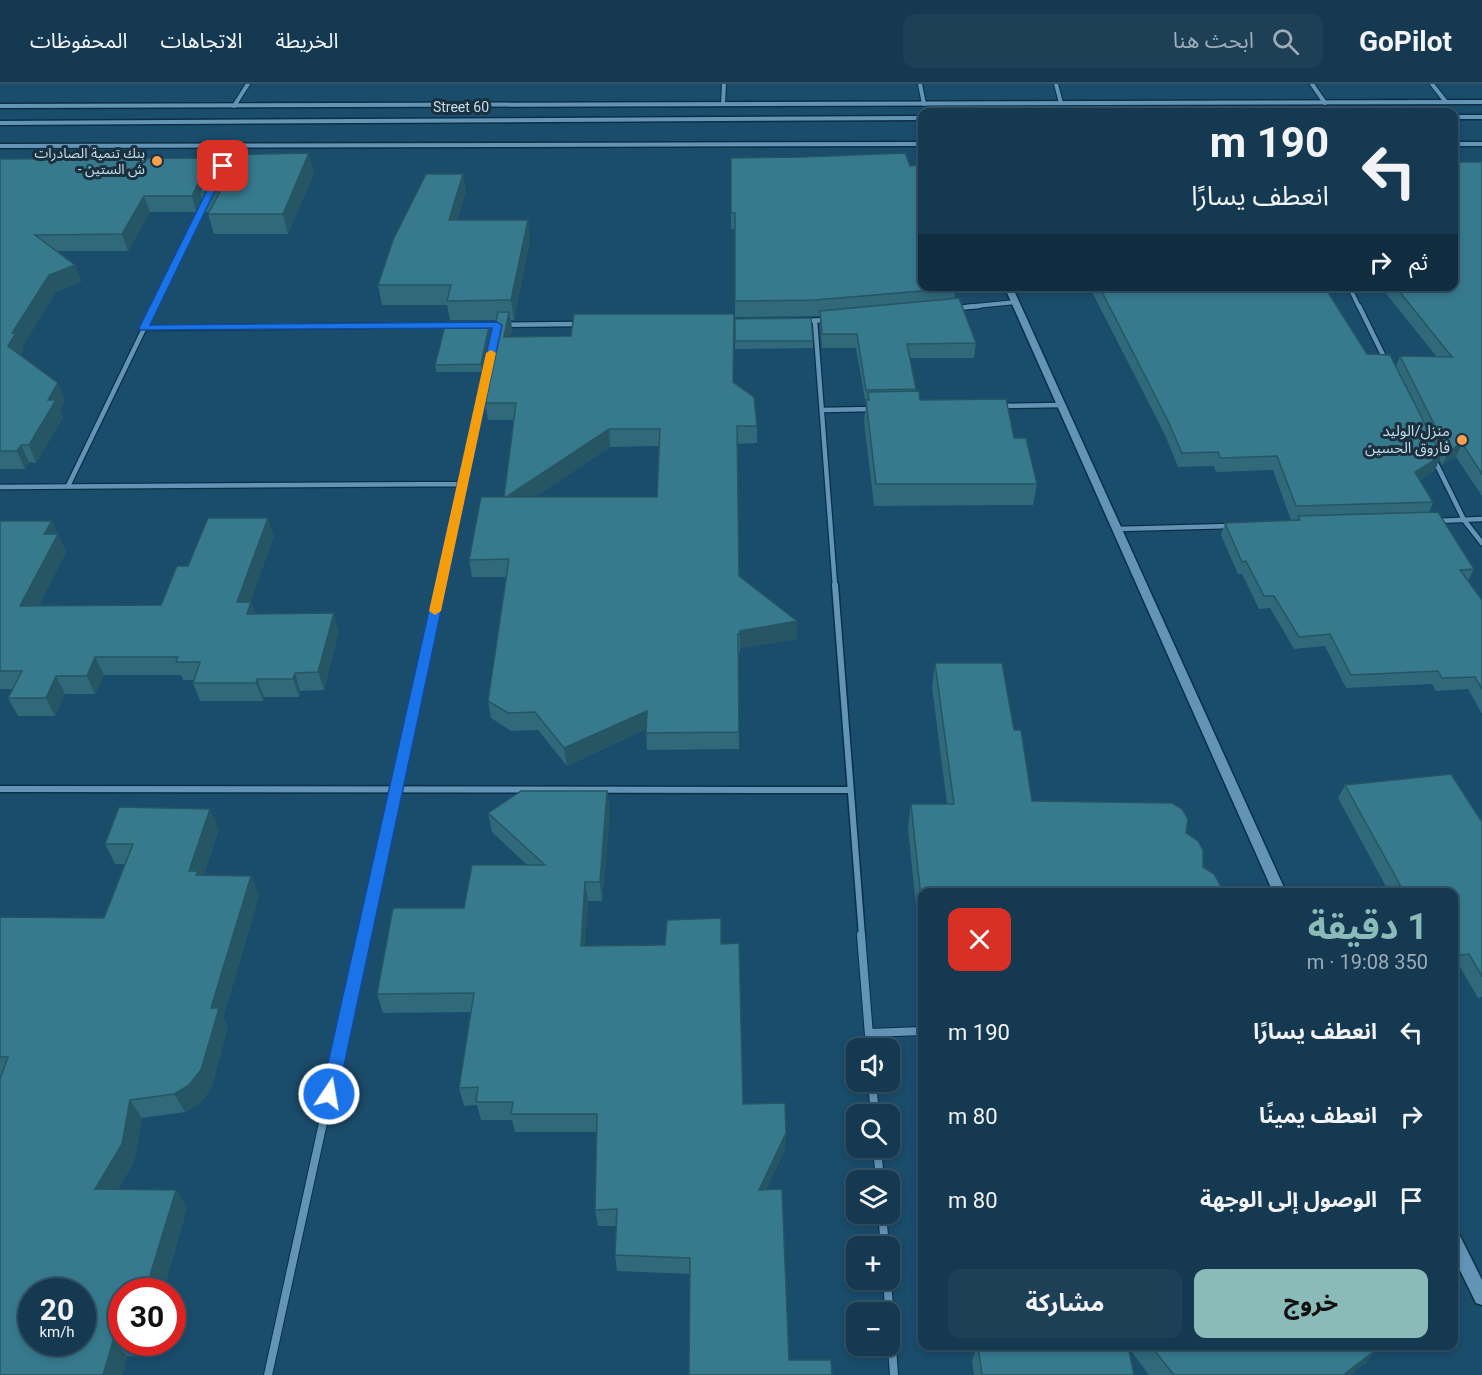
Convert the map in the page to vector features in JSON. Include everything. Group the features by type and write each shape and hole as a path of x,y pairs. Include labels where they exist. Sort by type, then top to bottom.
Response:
{"street":[{"path":"234,106 248,84"},
{"path":"723,104 724,84"},
{"path":"920,84 924,104"},
{"path":"1056,84 1061,103"},
{"path":"1312,84 1325,103"},
{"path":"1432,84 1446,102"},
{"path":"0,106 1482,102"},
{"path":"1190,103 1193,108"},
{"path":"1458,117 1482,117"},
{"name":"Street 60","path":"0,123 918,118"},
{"path":"881,144 918,153"},
{"path":"0,146 918,144"},
{"path":"1458,144 1480,145"},
{"path":"222,167 233,146"},
{"path":"68,486 207,199"},
{"path":"1010,291 1278,888"},
{"path":"1351,291 1391,371"},
{"path":"945,309 1016,302"},
{"path":"792,321 839,319"},
{"path":"815,321 869,1038"},
{"path":"474,325 580,324"},
{"path":"144,328 462,325"},
{"path":"495,336 497,325"},
{"path":"268,1375 492,348"},
{"path":"990,406 1061,405"},
{"path":"822,410 882,409"},
{"path":"1433,456 1464,520 1482,543"},
{"path":"0,487 463,484"},
{"path":"1428,521 1482,519"},
{"path":"1117,529 1237,526"},
{"path":"0,789 850,790"},
{"path":"869,1033 918,1031"},
{"path":"1458,1250 1482,1297"},
{"path":"888,1290 894,1375"}],"building":[{"path":"309,153 283,214 208,214 220,192 200,192 219,155"},
{"path":"905,153 910,166 917,165 918,291 921,291 815,300 735,301 735,213 731,213 731,158"},
{"path":"210,158 192,196 144,196 122,234 35,235 75,265 49,275 12,333 16,333 8,346 58,383 48,400 56,400 29,445 21,445 17,451 0,451 0,159"},
{"path":"1458,162 1482,162 1482,474 1462,443 1448,452 1400,356 1452,357 1399,291 1458,291"},
{"path":"426,174 463,174 449,220 528,220 511,300 447,301 451,285 378,285 393,240"},
{"path":"1102,291 1327,291 1367,354 1390,355 1441,456 1415,472 1433,502 1296,506 1277,456 1220,458 1218,452 1182,453"},
{"path":"959,298 976,343 907,344 916,389 866,390 857,334 822,334 820,311"},
{"path":"498,312 509,312 504,337 571,336 574,314 734,314 733,382 754,397 757,426 737,426 739,576 797,621 740,631 738,634 739,732 646,733 647,711 564,748 535,712 508,713 488,701 509,559 469,560 481,497 504,497 516,403 485,403 495,355 489,355","holes":["609,429 660,429 657,497 506,497"]},
{"path":"811,318 813,341 735,341 735,319"},
{"path":"446,322 490,322 481,364 435,365"},
{"path":"919,391 920,400 1006,399 1014,438 1026,438 1037,484 876,484 866,400 869,400 868,392"},
{"path":"1438,512 1474,569 1460,570 1482,600 1482,689 1475,677 1442,678 1438,671 1351,675 1330,634 1299,637 1274,596 1264,596 1246,561 1242,562 1225,523 1300,520 1298,516"},
{"path":"208,518 268,518 237,602 251,602 247,614 334,613 318,672 295,673 293,679 257,679 256,683 193,683 200,662 176,662 178,657 95,657 87,676 56,676 46,698 8,698 22,671 0,671 0,521 52,521 44,534 58,534 20,606 161,605 177,566 188,566"},
{"path":"935,663 1002,663 1014,730 1021,730 1032,801 1172,803 1182,809 1188,819 1186,833 1198,841 1203,850 1203,867 1214,874 1220,888 920,888 911,804 954,804"},
{"path":"1451,774 1482,822 1482,976 1469,954 1458,955 1458,888 1402,888 1345,785"},
{"path":"521,791 607,791 600,882 585,882 581,946 665,945 667,920 721,918 721,944 739,943 743,1104 785,1103 786,1133 759,1190 782,1189 789,1360 831,1360 832,1375 689,1375 690,1258 615,1255 617,1209 595,1210 597,1114 511,1114 513,1102 476,1102 478,1087 459,1088 474,993 377,994 393,908 464,908 472,865 545,865 488,813"},
{"path":"119,807 210,809 189,871 198,871 196,875 251,876 211,1008 219,1008 201,1070 189,1085 174,1094 130,1100 122,1144 95,1189 176,1190 149,1278 108,1278 109,1356 103,1375 0,1375 0,1079 8,1057 0,1057 0,917 104,918 133,844 105,844"},
{"path":"979,1350 1129,1350 1134,1375 982,1375"},
{"path":"1154,1350 1376,1350 1343,1375 1174,1375"}],"slow traffic":[{"path":"435,611 491,353"}],"place":[{"name":"بنك تنمية الصادرات - ش الستين","path":"157,161"},
{"name":"منزل/الوليد فاروق الحسين","path":"1462,440"}],"route":[{"path":"223,166 144,328 497,325 329,1094"}]}
